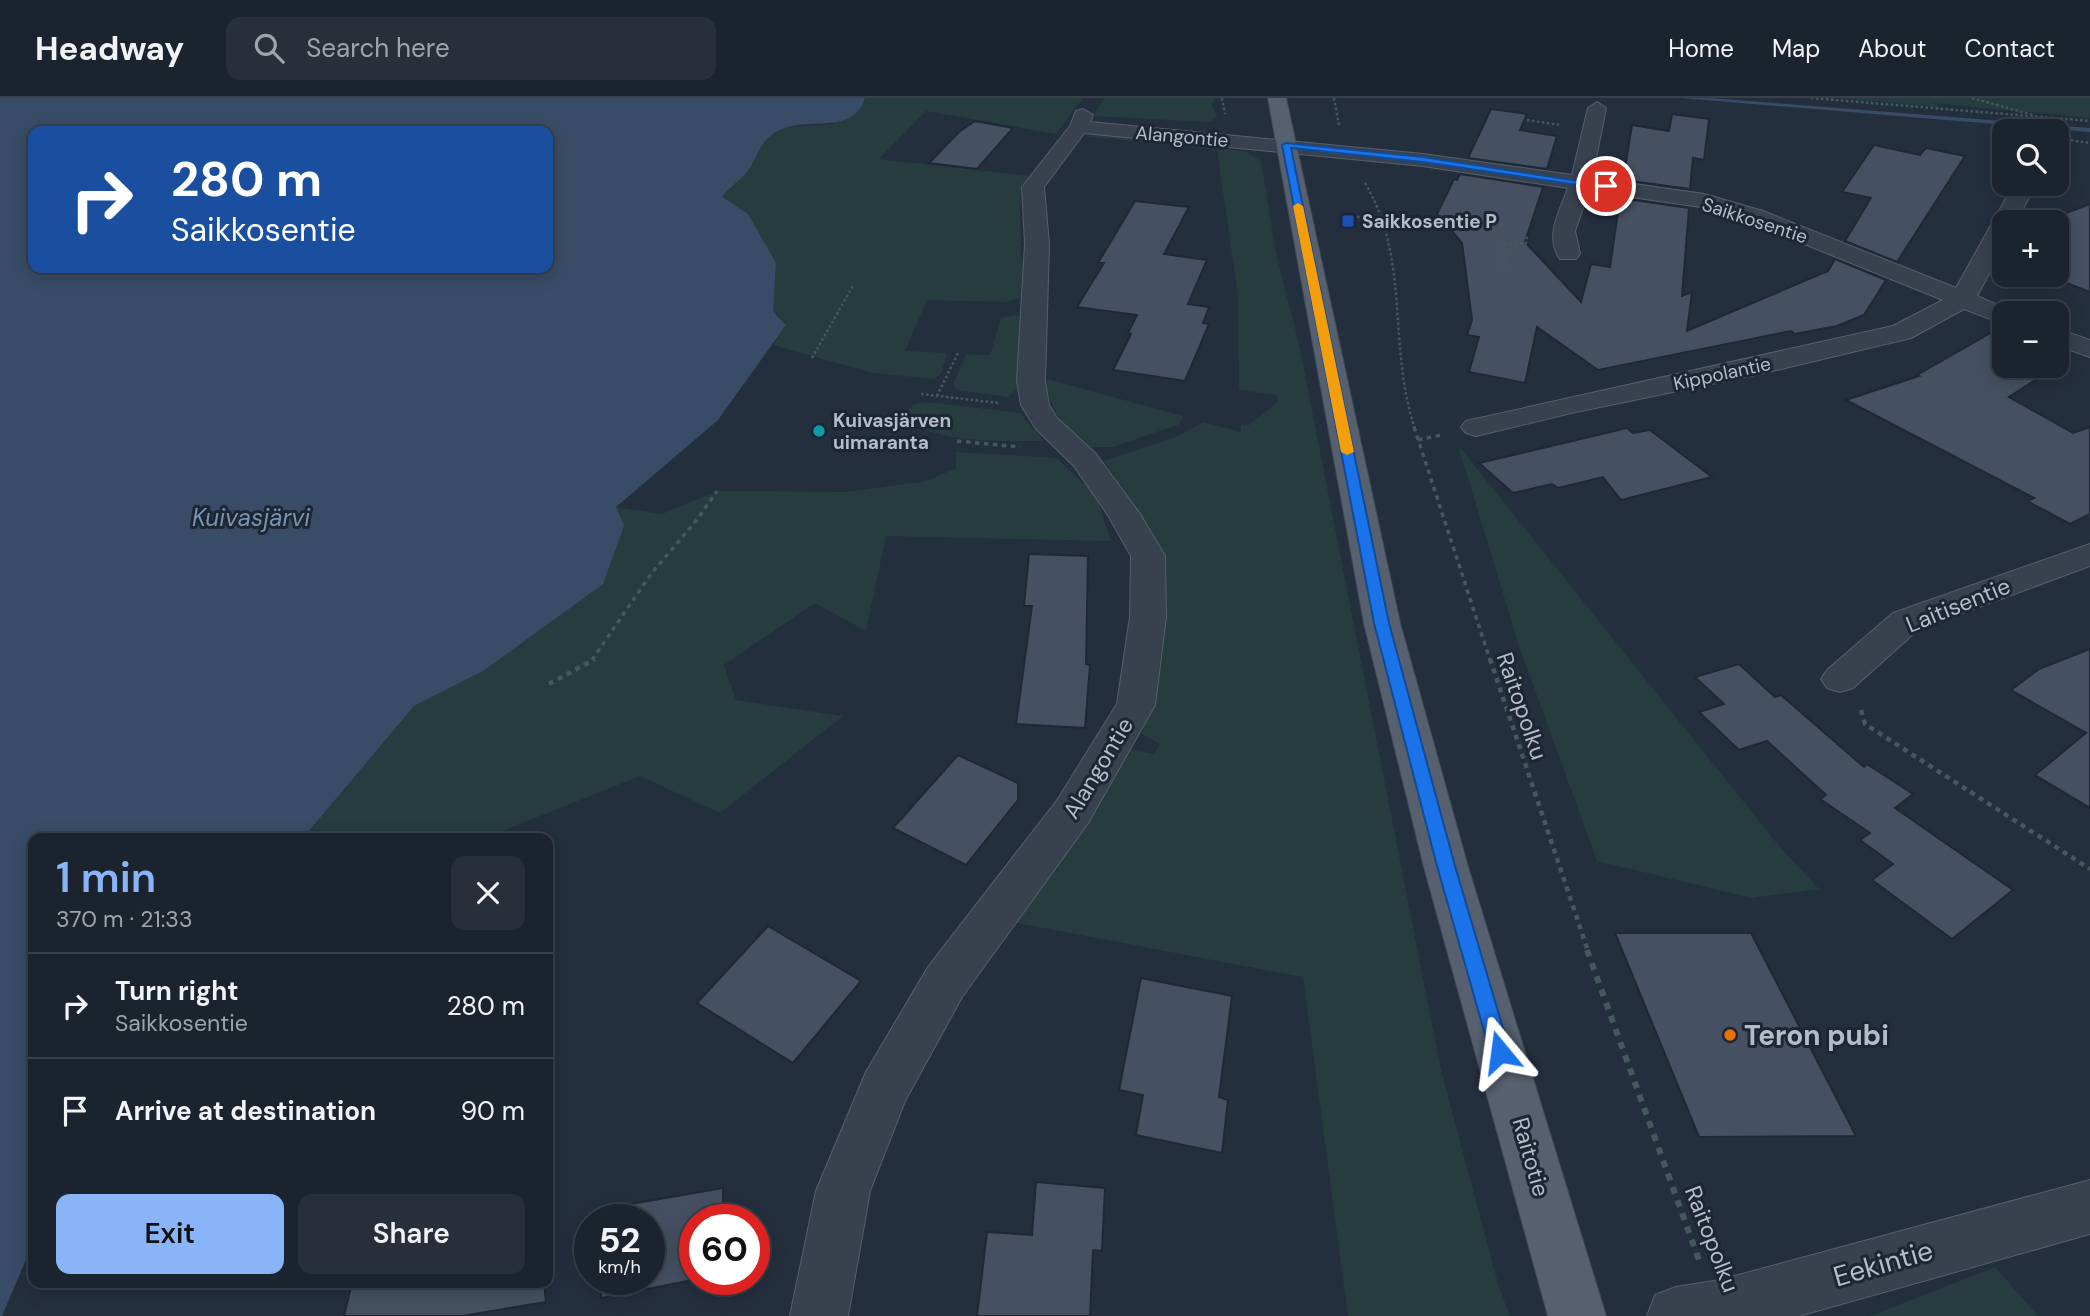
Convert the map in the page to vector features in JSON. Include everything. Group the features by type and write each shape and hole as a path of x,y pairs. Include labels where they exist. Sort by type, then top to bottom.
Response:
{"main road":[{"name":"Raitotie","path":"1277,98 1382,623 1446,866 1577,1316"}],"street":[{"path":"1568,254 1564,231 1581,183 1597,108"},
{"name":"Alangontie","path":"819,1316 843,1191 884,1088 945,982 1073,811 1136,705 1148,617 1148,556 1124,514 1085,460 1046,424 1035,405 1031,381 1037,282 1033,187 1081,121 1286,145"},
{"name":"Saikkosentie","path":"1286,145 1704,201 1739,210 1992,311"},
{"path":"1962,300 1992,245"},
{"name":"Kippolantie","path":"1476,427 1570,404 1760,366 1902,332 1962,300"},
{"path":"2069,341 2090,349"},
{"name":"Laitisentie","path":"1840,680 1906,621 2090,554"},
{"name":"Eekintie","path":"1698,1312 2090,1207"}],"path":[{"name":"Raitopolku","path":"1334,98 1339,126 1353,166 1375,197 1383,217 1392,260 1403,389 1418,440 1562,879 1700,1260 1698,1312"},
{"path":"1811,98 2090,121"},
{"path":"1972,98 2044,118"},
{"path":"2069,140 2090,144"},
{"path":"1347,217 1383,217"},
{"path":"1504,268 1504,244 1526,243 1528,235"},
{"path":"812,358 854,284"},
{"path":"937,396 958,353"},
{"path":"921,394 1035,405"},
{"path":"957,441 1073,449"},
{"path":"549,684 595,659 651,574 696,521 717,491"},
{"path":"1840,680 1859,704 1865,724 2090,869"}],"green space":[{"path":"865,98 1083,98 1056,134 926,111 879,159 1030,176 1020,192 1021,260 1027,262 1024,297 1006,302 927,300 905,351 947,353 941,374 934,379 873,373 773,345 786,325 772,312 776,263 721,198 731,184 746,173 763,139 787,127 833,124 865,101"},
{"path":"1104,98 1215,98 1212,106 1217,116 1210,122 1093,116"},
{"path":"1835,98 2090,98 2090,118 1933,103 1940,107"},
{"path":"1106,134 1245,151 1261,161 1276,253 1299,344 1441,1070 1499,1287 1510,1316 1348,1316 1303,977 1012,922 1131,750 1154,754 1160,744 1142,734 1158,683 1165,624 1157,557 1149,527 1104,461 1176,437 1203,422 1241,432 1241,424 1249,425 1278,402 1277,395 1239,390 1238,296 1217,150 1085,136"},
{"path":"1014,315 1025,317 1017,389 1008,397 958,390 953,385 966,354 990,355 1001,318"},
{"path":"1047,379 1183,416 1180,424 1113,447 1087,447 1059,418 1050,400"},
{"path":"927,402 1020,413 1043,441 990,441 952,437 934,433 905,418 913,404"},
{"path":"1458,445 1779,846 1819,889 1752,898 1597,861 1519,646"},
{"path":"956,452 1057,458 1096,496 1111,541 886,536 866,631 815,603 724,665 736,700 843,716 720,813 640,776 498,833 307,833 414,706 483,671 615,507 662,514 717,491 845,492 927,481 956,468"},
{"path":"1995,1267 2038,1316 1870,1316"}],"water":[{"name":"Kuivasjärvi","path":"0,98 865,98 860,109 842,121 796,125 770,136 748,171 722,197 748,214 776,263 773,312 786,325 718,420 616,507 624,526 603,584 483,671 414,706 307,833 28,833 28,1255 2,1316"}],"building":[{"path":"1491,109 1527,114 1520,130 1557,136 1547,169 1468,158"},
{"path":"1672,114 1709,119 1704,160 1693,158 1690,189 1623,180 1632,125 1669,131"},
{"path":"975,121 1013,128 977,169 929,163 959,132"},
{"path":"1874,145 1920,155 1926,148 1965,156 1897,262 1845,241 1871,198 1842,192"},
{"path":"1460,174 1543,187 1525,242 1581,302 1591,264 1610,267 1620,198 1689,208 1682,296 1692,292 1687,331 1828,271 1835,259 1886,280 1864,315 1837,326 1795,334 1791,331 1598,370 1537,327 1525,383 1469,372 1479,337 1467,335 1472,320 1462,243 1437,214 1454,179 1457,180"},
{"path":"1135,201 1189,207 1164,254 1207,260 1188,304 1209,307 1203,323 1209,324 1185,381 1113,370 1137,315 1077,307 1104,263 1098,263"},
{"path":"2090,204 2090,292 2069,284 2069,212"},
{"path":"1992,332 1992,378 2038,378 2009,397 2073,433 2090,427 2090,514 2070,524 2027,501 2034,498 1846,400 1919,376 1917,375"},
{"path":"1627,428 1633,433 1650,430 1712,477 1621,500 1603,477 1558,488 1552,484 1513,493 1479,463"},
{"path":"1029,554 1088,556 1086,664 1090,665 1085,728 1016,724 1032,606 1024,606"},
{"path":"2090,649 2090,808 2035,775 2086,733 2011,690 2039,669"},
{"path":"1739,664 1775,697 1781,695 1864,767 1867,764 1913,794 1895,808 2013,890 1952,939 1872,880 1893,864 1860,840 1870,833 1820,799 1826,795 1767,741 1739,750 1699,712 1724,704 1695,677"},
{"path":"958,755 1018,783 1018,800 966,865 893,828"},
{"path":"768,926 861,981 793,1063 697,1003"},
{"name":"Teron pubi","path":"1615,933 1751,933 1856,1136 1699,1137"},
{"path":"1141,978 1232,996 1219,1097 1228,1100 1222,1153 1136,1135 1143,1095 1119,1090"},
{"path":"1036,1182 1105,1188 1102,1251 1093,1250 1090,1316 977,1316 987,1232 1032,1235"},
{"path":"723,1188 723,1204 679,1204 679,1283 665,1285 665,1204 631,1204"},
{"path":"351,1288 545,1288 546,1302 462,1316 344,1316"}],"waterway":[{"path":"1684,98 2090,130"}],"slow traffic":[{"path":"1298,206 1347,452"}],"place":[{"name":"Saikkosentie P","path":"1348,221"},
{"name":"Kuivasjärven uimaranta","path":"819,431"},
{"name":"Teron pubi","path":"1730,1035"}],"route":[{"path":"1500,1052 1446,866 1382,623 1286,145 1423,160 1606,186"}]}
